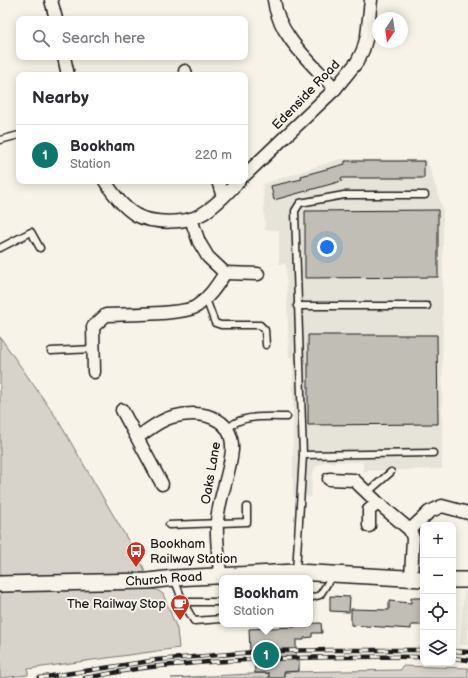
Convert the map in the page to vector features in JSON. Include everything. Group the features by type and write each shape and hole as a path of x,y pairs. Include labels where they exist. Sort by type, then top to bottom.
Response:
{"street":[{"path":"51,0 55,16"},
{"path":"274,0 278,17 283,29 291,41 335,89"},
{"name":"Edenside Road","path":"248,172 335,89 357,62 363,50 367,36 371,0"},
{"path":"65,60 67,72"},
{"path":"107,184 122,202 140,217 165,221 191,219 209,210 236,184"},
{"path":"219,184 223,197"},
{"path":"191,219 199,242 208,257 225,273 258,274"},
{"path":"94,372 93,327 106,315 176,312 196,307 211,294 225,273"},
{"path":"122,410 138,437 162,484"},
{"name":"Oaks Lane","path":"138,437 170,417 184,415 199,414 212,417 221,422 228,429 232,448 217,522 220,575"},
{"path":"329,479 354,480 410,530 413,538 417,578"},
{"path":"369,526 369,510 378,503"},
{"path":"410,530 429,512 442,506 468,513"},
{"name":"Church Road","path":"239,575 296,572 417,578"},
{"name":"Church Road","path":"0,584 148,581 219,576"},
{"path":"456,580 468,580"}],"lane":[{"path":"0,140 16,136"},
{"path":"296,572 303,455 295,211 300,203 344,195 425,195"},
{"path":"0,248 31,232 40,248"},
{"path":"206,299 215,323 221,325 260,325 265,330 266,345"},
{"path":"297,306 427,306"},
{"path":"51,351 94,349"},
{"path":"228,429 236,422 245,419 287,417"},
{"path":"303,455 433,454"},
{"path":"368,492 391,472"},
{"path":"169,525 247,522 247,507"},
{"path":"313,597 320,595 333,574"},
{"path":"174,578 183,602 194,621 219,619"},
{"path":"183,602 219,602"}],"shaded area":[{"path":"340,159 427,160 443,210 442,469 363,471 363,462 324,462 316,467 312,474 311,497 293,497 293,357 289,357 286,264 279,264 279,230 265,230 263,184"},
{"path":"0,337 56,417 143,566 150,589 157,590 163,594 177,629 179,648 28,669 28,675 0,678"},
{"path":"464,591 468,591 468,645 460,645"},
{"path":"402,666 468,668 468,678 285,678 284,672 401,670"},
{"path":"269,673 269,678 171,678"}],"building":[{"path":"345,161 424,161 424,178 341,178 342,181 274,200 271,186 302,179 301,176 345,164"},
{"path":"438,210 438,277 305,278 305,211"},
{"path":"308,335 437,335 438,424 308,425"},
{"path":"330,596 350,597 349,612 330,611"},
{"path":"411,598 420,598 420,625 411,625 411,629 351,625 351,609 389,610 389,601 411,603"},
{"path":"313,623 321,623 322,633 312,633 312,637 304,638 304,640 296,640 296,661 299,661 299,671 284,672 284,678 269,678 269,673 255,673 254,651 250,651 249,629 313,627"}],"railway":[{"path":"39,678 157,660 266,651 420,650"},
{"path":"456,651 468,652"},
{"path":"85,678 151,667 193,663 324,657 420,657"},
{"path":"456,658 468,660"}],"place":[{"name":"Bookham Railway Station","path":"136,568"},
{"name":"The Railway Stop","path":"180,621"},
{"name":"Bookham","path":"266,655"}]}
